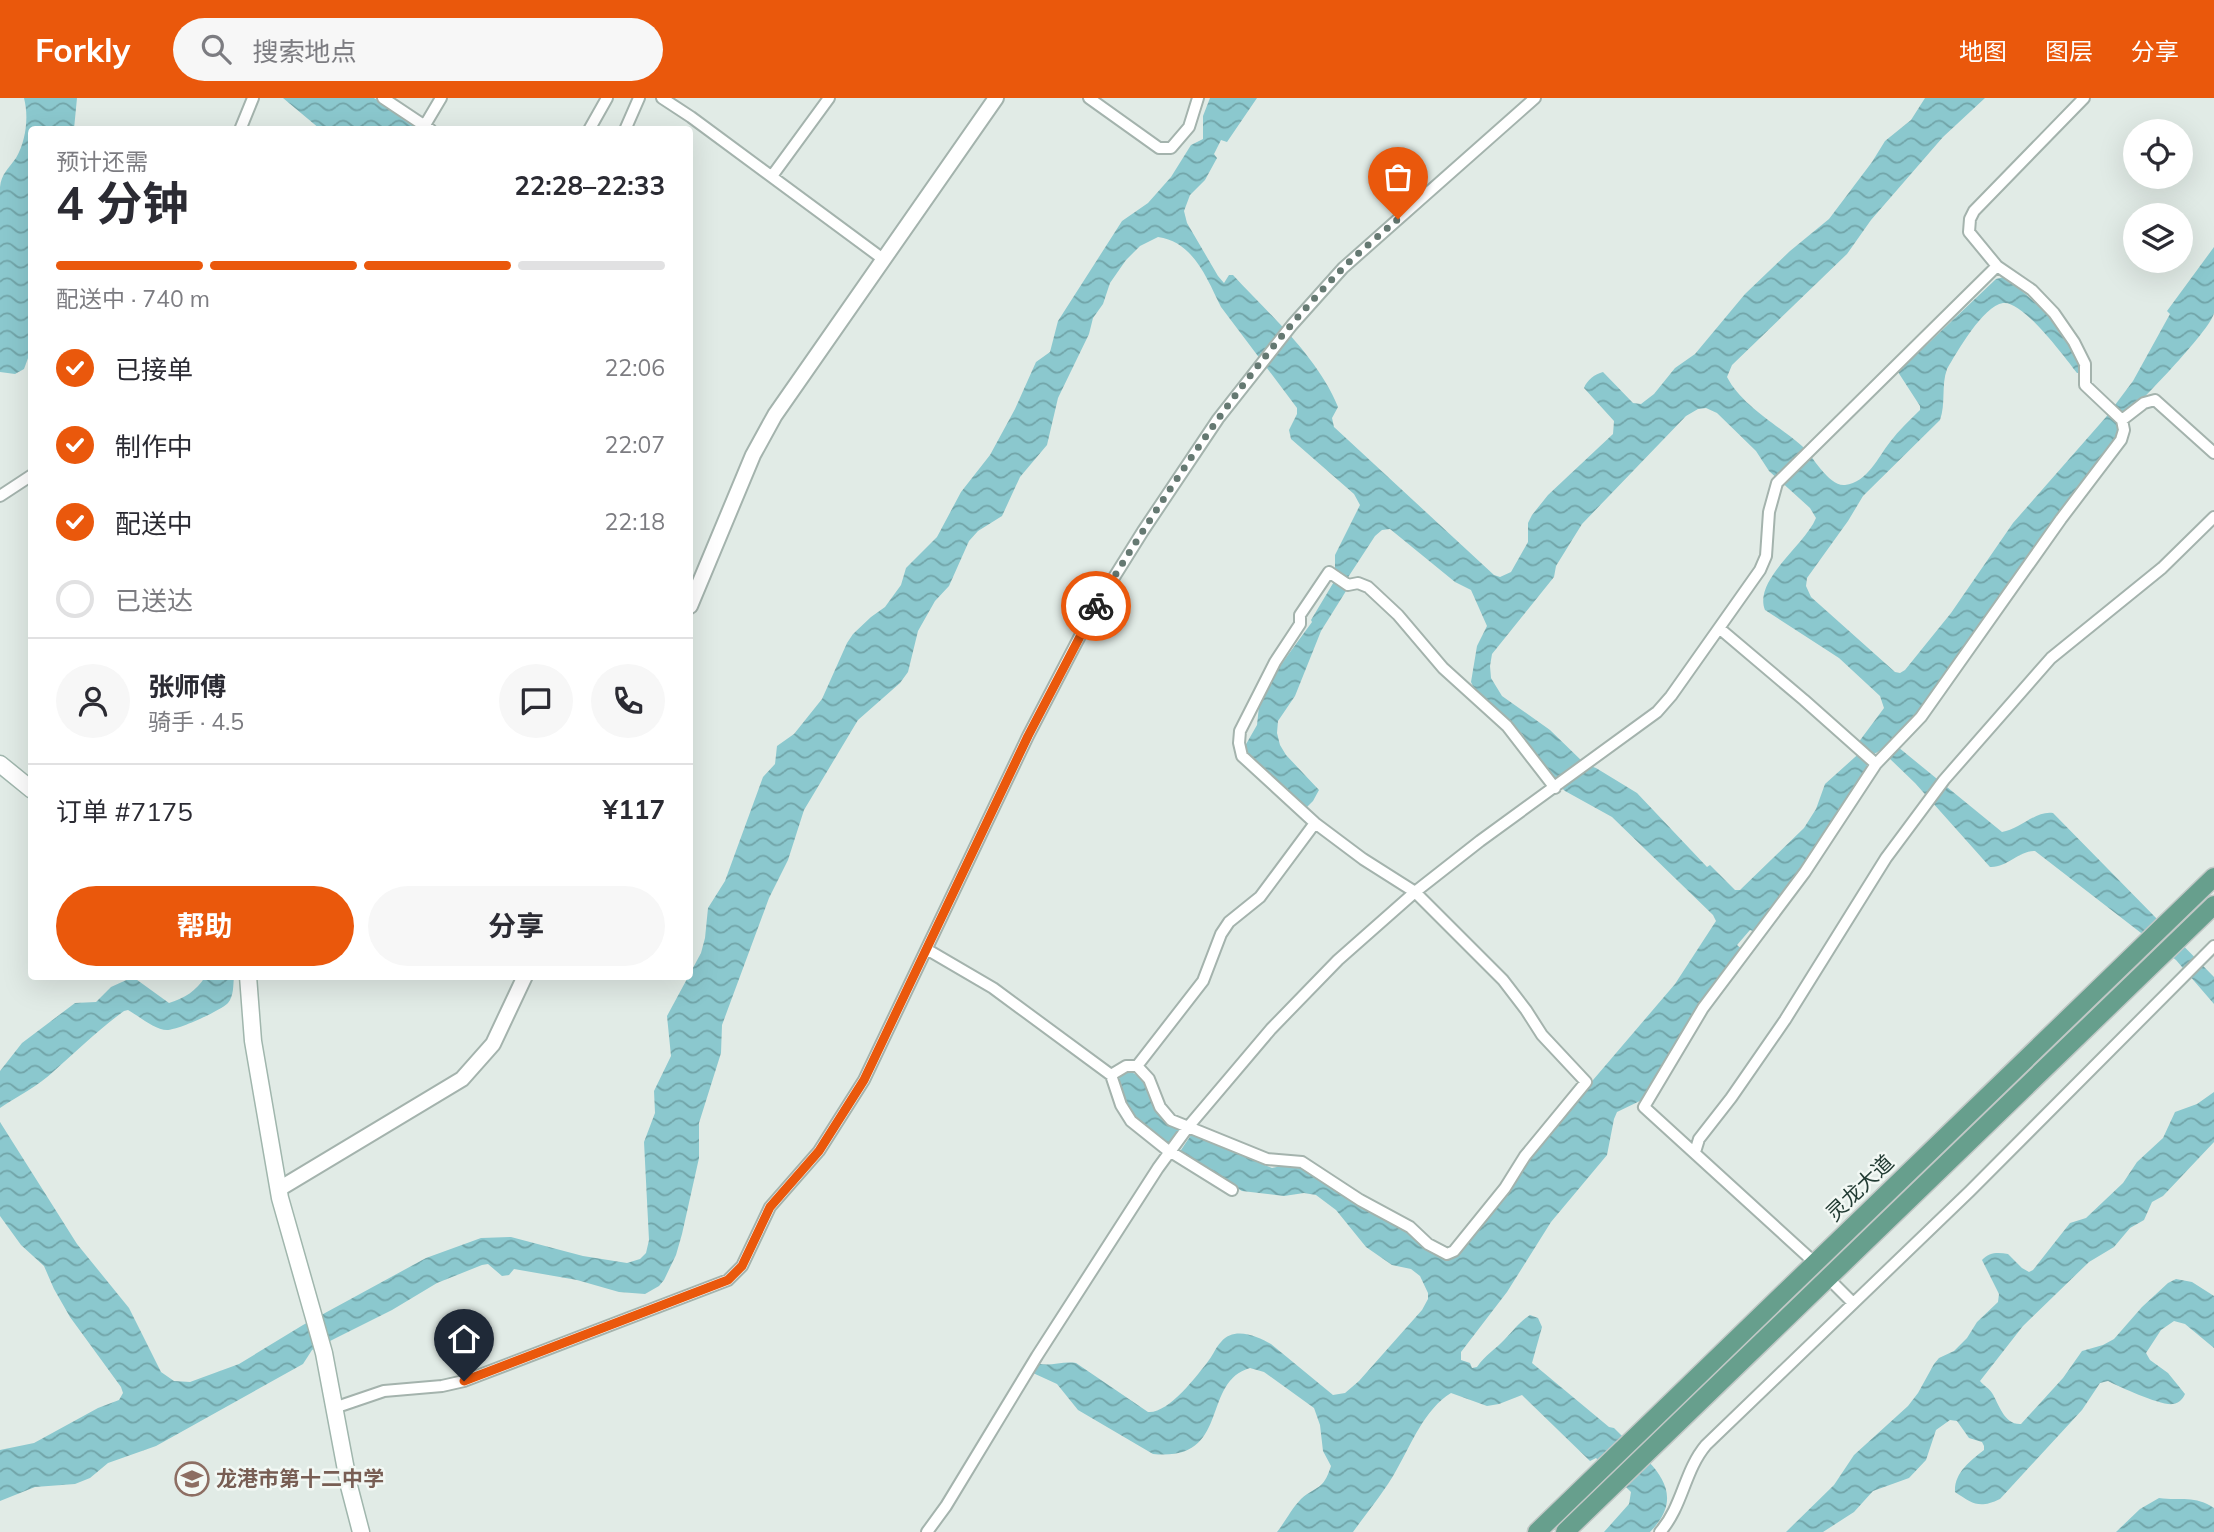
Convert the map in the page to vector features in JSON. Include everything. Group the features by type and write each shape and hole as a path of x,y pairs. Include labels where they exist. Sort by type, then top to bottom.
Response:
{"main road":[{"path":"0,764 28,787"},
{"name":"灵龙大道","path":"1537,1532 2214,877"},
{"name":"灵龙大道","path":"1565,1532 2214,905"},
{"path":"248,980 253,1041 279,1189 324,1353 349,1486 362,1532"}],"street":[{"path":"242,126 253,98"},
{"path":"383,98 426,126"},
{"path":"428,126 441,98"},
{"path":"591,126 607,98"},
{"path":"627,126 639,98"},
{"path":"662,98 883,259"},
{"path":"772,176 829,98"},
{"path":"693,599 752,455 775,415 996,98"},
{"path":"1089,98 1159,148 1171,148 1189,127 1198,98"},
{"path":"334,1408 384,1391 442,1387 464,1381 732,1277 742,1266 770,1207 819,1151 853,1099 891,1028 1028,736 1094,611 1217,419 1292,325 1359,253 1535,98"},
{"path":"1815,1263 1644,1107 1703,1008 1805,872 1874,762 1921,717 2060,519 2121,440 2124,430 2122,421 2085,385 2085,364 2054,313 2032,290 1997,266 1969,232 1972,215 2084,98"},
{"path":"927,1532 946,1506 1094,1268 1188,1127 1293,1004 1338,960 1415,892 1480,841 1657,712 1763,563 1767,548 1770,505 1777,483 1997,266"},
{"path":"2122,421 2144,403 2155,400 2214,453"},
{"path":"0,496 28,478"},
{"path":"1695,1152 1699,1139 1766,1049 1886,858 1944,780 2051,658 2162,568 2214,517"},
{"path":"1111,1075 1126,1066 1137,1066 1149,1079 1166,1116 1267,1159 1302,1162 1360,1200 1410,1227 1440,1252 1451,1253 1462,1243 1505,1188 1525,1157 1586,1082 1542,1035 1503,980 1415,892 1363,859 1315,823 1242,756 1239,737 1248,711 1300,624 1300,615 1329,572 1348,585 1358,583 1368,587 1398,615 1443,668 1507,726 1556,787"},
{"path":"1719,628 1874,762"},
{"path":"1137,1066 1203,981 1224,928 1234,916 1260,897 1315,823"},
{"path":"1660,1532 1672,1518 1690,1469 1706,1445 1979,1181 2214,946"},
{"path":"928,950 993,988 1111,1075 1127,1116 1171,1152 1232,1190"},
{"path":"279,1189 462,1079 492,1044 523,980"},
{"path":"1828,1278 1853,1303"}],"water":[{"path":"24,98 77,98 74,126 28,126 28,358 24,369 15,374 0,372 0,187 24,137"},
{"path":"283,98 374,98 416,126 316,126"},
{"path":"1210,98 1257,98 1227,142 1221,140 1214,154 1217,158 1205,180 1190,195 1184,211 1187,223 1224,283 1229,275 1233,275 1277,321 1318,371 1338,407 1332,418 1334,427 1494,575 1500,577 1511,572 1528,542 1528,523 1532,515 1548,495 1613,434 1614,421 1584,388 1589,380 1603,372 1633,403 1641,404 1654,394 1675,368 1695,354 1745,294 1790,251 1829,219 1885,141 1911,120 1925,98 1985,98 1943,137 1871,220 1847,254 1732,365 1727,377 1742,397 1802,446 1827,476 1845,485 1860,479 1872,468 1893,438 1920,410 1898,372 1996,279 2004,277 2028,296 2062,331 2071,345 2080,373 2077,373 2043,331 2021,311 2003,303 1987,312 1971,331 1947,369 1940,420 1863,496 1807,578 1806,586 1811,597 1895,672 1900,673 1951,613 2013,523 2106,417 2133,381 2170,314 2167,311 2214,247 2214,313 2210,322 2171,369 2118,423 2117,437 2101,461 2036,545 1924,705 1887,746 1871,756 1862,778 1824,837 1753,931 1750,930 1737,945 1744,951 1644,1099 1617,1112 1607,1155 1551,1222 1507,1292 1461,1352 1461,1360 1470,1363 1472,1368 1477,1367 1526,1318 1530,1315 1538,1318 1542,1327 1532,1363 1609,1427 1614,1428 1660,1476 1666,1488 1667,1502 1662,1516 1650,1532 1604,1532 1629,1504 1631,1492 1596,1458 1590,1461 1522,1395 1487,1406 1451,1393 1442,1400 1426,1418 1387,1485 1353,1532 1277,1532 1301,1499 1322,1484 1331,1466 1323,1451 1320,1425 1314,1408 1264,1372 1250,1368 1235,1376 1225,1388 1205,1434 1194,1446 1178,1453 1153,1454 1078,1410 1057,1384 1033,1373 1040,1364 1076,1363 1148,1412 1156,1411 1182,1393 1226,1337 1239,1333 1271,1344 1333,1395 1345,1393 1359,1381 1422,1310 1428,1293 1420,1276 1411,1269 1392,1265 1366,1247 1336,1210 1316,1195 1304,1193 1284,1196 1242,1191 1179,1153 1191,1135 1272,1168 1286,1165 1304,1166 1447,1257 1456,1257 1506,1192 1529,1155 1675,984 1716,921 1713,915 1612,817 1565,791 1551,778 1528,749 1523,735 1477,694 1471,682 1477,646 1487,626 1471,590 1455,582 1390,529 1382,530 1375,536 1343,585 1346,591 1321,631 1295,696 1278,721 1280,745 1319,790 1313,801 1305,809 1247,755 1245,746 1257,725 1260,697 1312,622 1335,580 1335,555 1360,505 1354,494 1291,439 1289,430 1297,408 1221,307 1198,263 1181,246 1158,237 1140,246 1110,283 1103,304 1093,318 1089,334 1058,398 1047,445 1020,477 1002,516 978,531 969,541 949,586 935,601 918,631 908,672 900,683 858,720 804,810 788,860 769,898 722,1025 721,1053 699,1123 699,1158 682,1234 676,1255 659,1286 645,1294 619,1292 577,1280 514,1269 509,1275 502,1276 488,1264 482,1265 437,1283 392,1310 312,1350 303,1364 156,1446 108,1463 90,1478 75,1484 35,1487 0,1501 0,1450 34,1443 98,1408 119,1400 123,1393 70,1317 44,1266 21,1245 0,1216 0,1122 77,1244 129,1308 161,1372 174,1381 190,1382 239,1364 303,1325 426,1258 481,1238 511,1237 583,1256 627,1263 640,1259 646,1253 649,1240 644,1142 655,1113 654,1091 671,1056 667,1016 686,980 693,980 693,968 705,938 708,908 725,881 763,777 775,764 777,746 794,734 822,699 853,634 885,607 901,585 906,568 937,537 961,492 990,455 1036,362 1050,352 1058,321 1122,221 1148,203 1171,177 1191,145 1203,139 1203,116","holes":["1706,408 1717,413 1756,451 1769,471 1810,508 1816,518 1766,587 1763,599 1765,610 1839,658 1880,696 1884,708 1858,743 1864,749 1825,784 1816,809 1804,828 1740,890 1735,890 1710,865 1707,867 1637,793 1585,764 1550,730 1502,696 1491,678 1490,666 1492,654 1554,577 1556,566 1582,524 1686,416"]},
{"path":"1898,747 2002,832 2040,814 2053,813 2214,977 2214,1004 2176,960 2035,851 2002,865 1990,867 1915,783 1888,757"},
{"path":"126,980 137,980 169,1003 190,993 203,980 234,980 228,1003 180,1027 162,1029 128,1010 124,1011 48,1076 0,1108 0,1071 22,1043 75,1003 96,1002 111,987"},
{"path":"1130,1071 1143,1079 1180,1128 1170,1145 1143,1125 1127,1105 1119,1082 1120,1076"},
{"path":"2214,1092 2214,1142 2163,1196 2152,1202 2144,1220 2130,1228 2114,1247 2089,1262 2023,1326 1980,1381 1991,1391 2006,1418 2021,1424 2063,1378 2082,1351 2114,1339 2142,1307 2176,1279 2192,1282 2214,1296 2214,1348 2185,1324 2174,1321 2161,1330 2146,1353 2150,1360 2168,1373 2185,1394 2182,1399 2167,1404 2108,1381 2100,1383 2082,1410 2000,1499 1981,1504 1955,1492 1955,1485 1960,1473 1984,1450 1984,1446 1982,1442 1969,1438 1957,1421 1950,1420 1936,1430 1926,1460 1909,1478 1873,1491 1854,1512 1823,1532 1786,1532 1834,1485 1854,1455 1908,1406 1939,1358 1954,1351 1967,1338 1977,1322 1998,1302 1999,1294 1982,1260 1994,1253 2008,1254 2022,1268 2029,1272 2033,1270 2070,1223 2086,1218 2123,1183 2137,1162 2163,1138 2175,1112 2197,1104"},
{"path":"2159,1498 2194,1500 2214,1508 2214,1532 2116,1532 2140,1509"}],"way so far":[{"path":"1096,606 1217,419 1312,301 1343,268 1398,219"}],"place":[{"name":"龙港市第十二中学","path":"192,1479"}],"route":[{"path":"464,1381 728,1280 740,1270 770,1207 819,1151 864,1080 1028,736 1096,606"}]}
